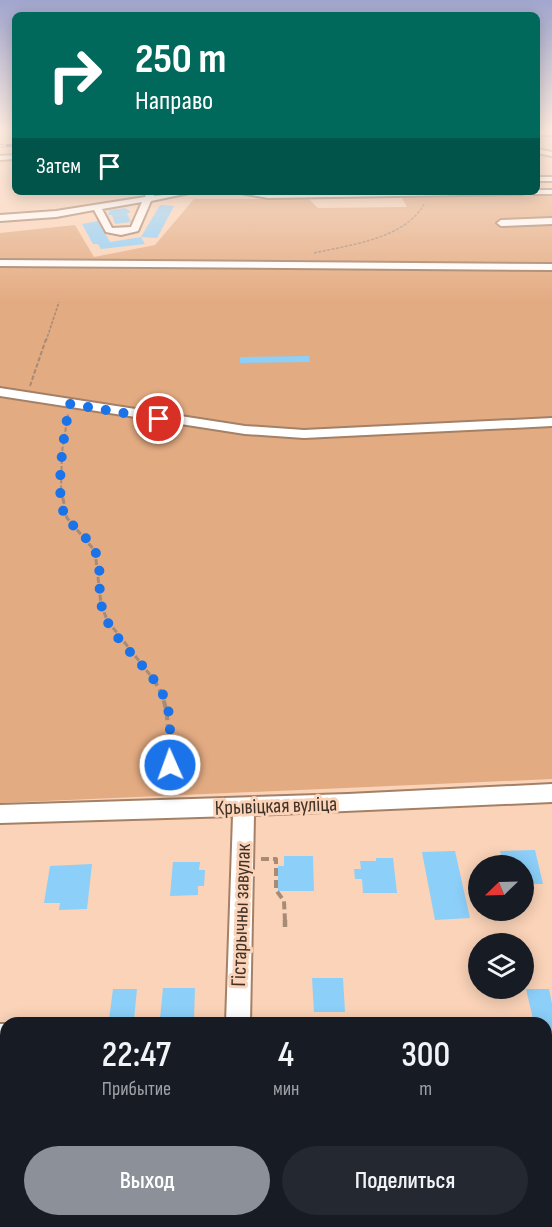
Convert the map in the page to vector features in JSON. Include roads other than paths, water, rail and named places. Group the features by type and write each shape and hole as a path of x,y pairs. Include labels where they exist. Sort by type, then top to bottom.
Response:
{"street":[{"path":"261,195 314,195"},
{"path":"97,208 109,230 129,231 135,229 149,196"},
{"path":"0,218 97,208 149,196"},
{"path":"501,223 552,221"},
{"path":"0,263 552,267"},
{"path":"0,392 245,430 304,434 552,422"},
{"name":"Крывіцкая вуліца","path":"0,814 244,807 552,793"},
{"name":"Гістарычны завулак","path":"238,1017 244,807"}]}
